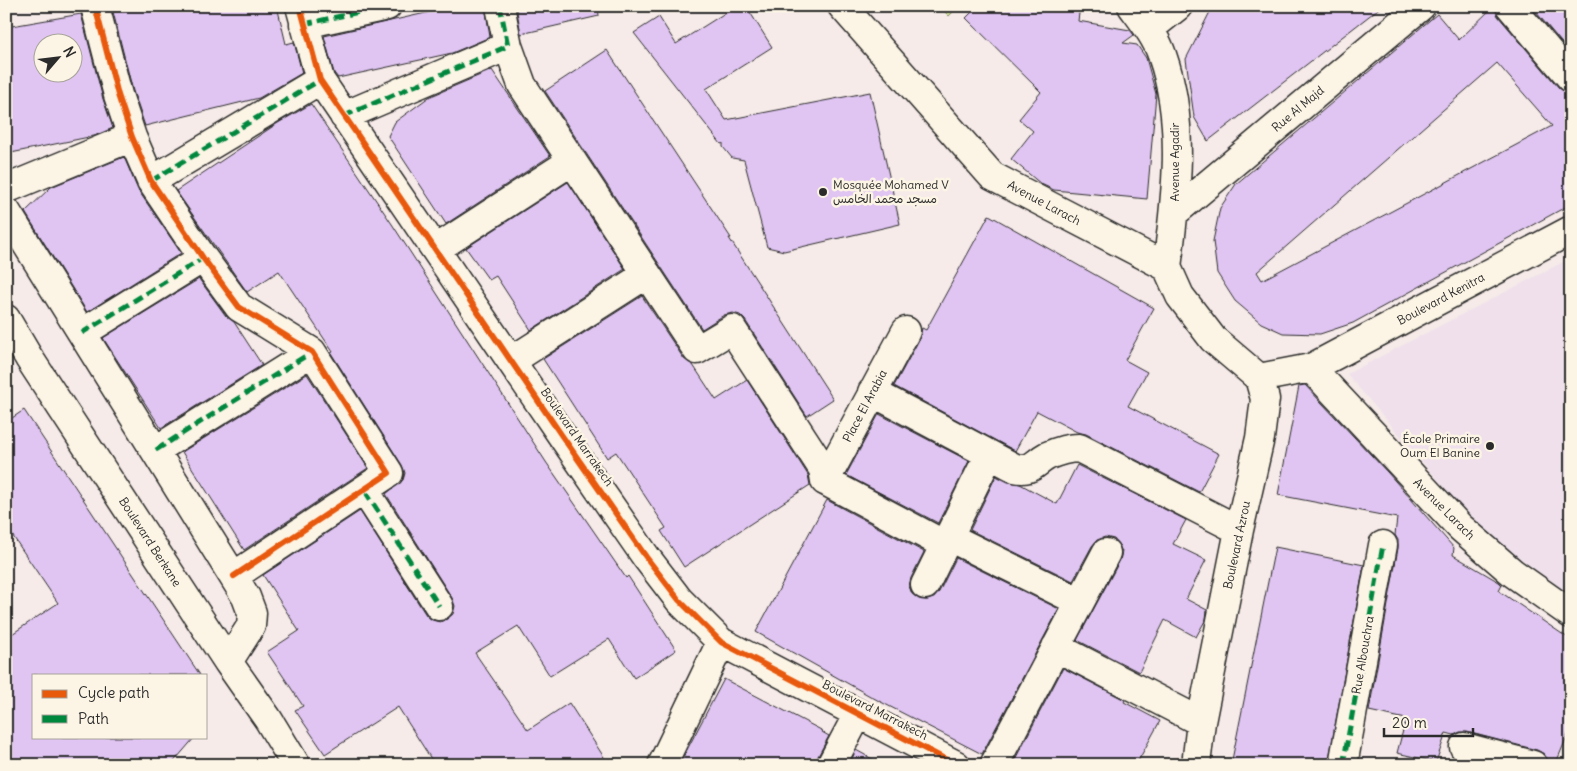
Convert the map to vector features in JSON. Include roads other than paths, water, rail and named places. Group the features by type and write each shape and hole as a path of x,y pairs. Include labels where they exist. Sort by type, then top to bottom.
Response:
{"street":[{"path":"95,6 118,95 132,137 151,181 239,307 312,352 389,473 234,576"},
{"path":"302,15 387,6"},
{"path":"500,6 508,46 522,85 697,350 732,329 823,469 825,481 947,541 1080,602"},
{"name":"Avenue Larach","path":"842,6 992,176 1168,268"},
{"name":"Avenue Agadir","path":"1132,6 1162,53 1172,87 1177,136 1175,212 1168,268"},
{"path":"1148,29 1178,6"},
{"name":"Rue Al Majd","path":"1175,212 1421,6"},
{"path":"1510,6 1571,78"},
{"name":"Boulevard Marrakech","path":"302,15 320,80 510,361 646,557 679,600 721,642 956,765"},
{"path":"344,116 508,46"},
{"path":"151,181 320,80"},
{"path":"6,189 132,137"},
{"path":"436,249 572,161"},
{"path":"6,212 246,597 252,613 251,626 228,662"},
{"name":"Boulevard Kenitra","path":"1311,368 1571,230"},
{"path":"82,333 203,258"},
{"path":"1168,268 1180,296 1213,338 1260,378 1311,368"},
{"path":"510,361 647,274"},
{"name":"Boulevard Berkane","path":"6,318 29,358 228,662 268,719 296,765"},
{"name":"Place El Arabia","path":"825,481 906,331"},
{"path":"156,450 312,352"},
{"name":"Avenue Larach","path":"1311,368 1460,527 1513,572 1571,614"},
{"name":"Boulevard Azrou","path":"1196,765 1201,722 1239,530 1260,438 1265,399 1260,378"},
{"path":"872,392 1014,468 1025,470 1045,457 1065,448 1079,448 1239,530"},
{"path":"925,585 989,455"},
{"path":"365,490 438,606"},
{"name":"Rue Albouchra","path":"1343,765 1383,545"},
{"path":"994,765 1106,553"},
{"path":"662,765 721,642"},
{"path":"1056,647 1201,722"},
{"path":"831,765 858,714"},
{"path":"1464,747 1533,765"}],"place":[{"name":"Mosquée Mohamed V مسجد محمد الخامس","path":"823,192"},
{"name":"École Primaire Oum El Banine","path":"1490,446"}]}
